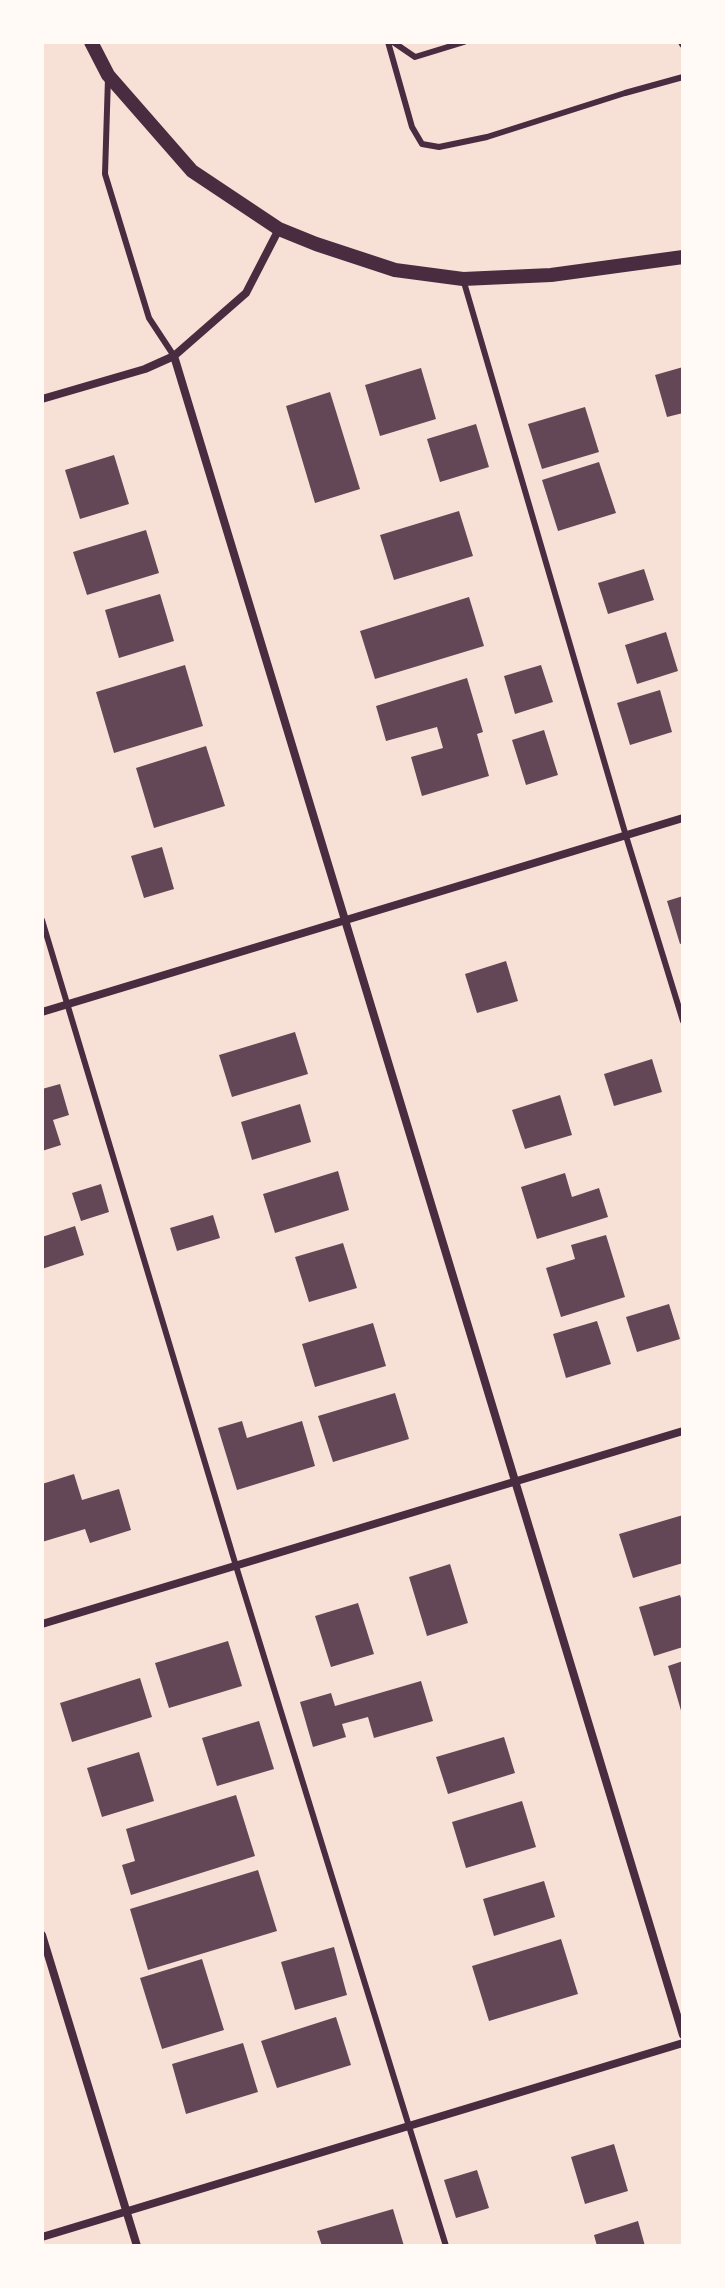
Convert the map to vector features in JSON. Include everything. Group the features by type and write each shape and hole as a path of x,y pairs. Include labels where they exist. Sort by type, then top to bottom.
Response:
{"street":[{"path":"91,42 108,75 192,171 279,229 395,270 463,279 551,275 683,257"},
{"path":"42,399 145,369 174,356 246,293 279,229"},
{"path":"174,356 683,2035"},
{"path":"42,1012 683,818"},
{"path":"42,1624 683,1431"},
{"path":"42,1935 137,2246"},
{"path":"42,2237 683,2043"}],"lane":[{"path":"391,42 415,57 464,42"},
{"path":"391,42 412,127 422,144 439,147 487,137 683,77"},
{"path":"108,75 105,174 149,318 174,356"},
{"path":"463,279 683,1021"},
{"path":"42,920 236,1566 446,2246"}],"building":[{"path":"683,367 683,413 667,417 655,375"},
{"path":"421,368 436,419 380,436 365,385"},
{"path":"330,392 360,489 315,503 286,406"},
{"path":"585,407 599,452 542,469 528,424"},
{"path":"476,424 489,467 440,482 427,439"},
{"path":"114,455 129,504 80,519 65,470"},
{"path":"599,462 616,513 558,531 542,480"},
{"path":"459,511 473,556 394,580 380,535"},
{"path":"146,530 159,573 87,595 73,552"},
{"path":"644,569 654,600 608,614 598,583"},
{"path":"160,594 174,641 119,658 105,610"},
{"path":"469,597 484,646 375,679 360,631"},
{"path":"666,632 678,671 637,684 625,645"},
{"path":"185,665 203,726 114,753 96,692"},
{"path":"541,665 553,702 515,714 504,676"},
{"path":"467,678 483,732 477,734 489,776 422,796 411,757 443,748 437,727 386,741 376,706"},
{"path":"660,690 672,732 630,745 617,703"},
{"path":"544,730 558,775 526,785 512,740"},
{"path":"206,746 225,806 154,828 136,768"},
{"path":"162,847 174,889 144,898 131,856"},
{"path":"683,896 683,943 680,944 667,901"},
{"path":"506,961 518,1001 477,1013 465,974"},
{"path":"295,1032 308,1074 232,1097 219,1055"},
{"path":"652,1059 662,1092 614,1106 604,1074"},
{"path":"60,1084 69,1115 53,1120 61,1145 42,1151 42,1089"},
{"path":"560,1095 572,1135 525,1149 512,1110"},
{"path":"300,1104 311,1142 252,1160 241,1122"},
{"path":"338,1171 349,1210 275,1233 263,1194"},
{"path":"565,1173 572,1197 599,1188 608,1217 537,1239 521,1187"},
{"path":"101,1184 109,1212 81,1221 72,1193"},
{"path":"213,1215 220,1238 177,1251 170,1228"},
{"path":"75,1226 84,1255 42,1269 42,1237"},
{"path":"606,1235 625,1297 561,1317 546,1268 575,1259 571,1245"},
{"path":"343,1243 357,1288 309,1302 295,1257"},
{"path":"669,1304 680,1339 637,1352 626,1317"},
{"path":"597,1321 611,1364 566,1378 553,1334"},
{"path":"373,1323 386,1366 315,1387 302,1344"},
{"path":"395,1393 409,1439 333,1462 318,1416"},
{"path":"242,1421 247,1438 302,1421 315,1466 237,1490 218,1428"},
{"path":"74,1474 82,1500 119,1489 131,1530 90,1543 85,1529 42,1542 42,1484"},
{"path":"683,1515 683,1563 633,1578 619,1534"},
{"path":"450,1564 468,1623 427,1636 409,1577"},
{"path":"680,1595 683,1605 683,1647 654,1656 639,1607"},
{"path":"358,1603 374,1654 331,1667 315,1616"},
{"path":"228,1641 242,1686 169,1708 155,1663"},
{"path":"683,1661 683,1714 682,1714 668,1666"},
{"path":"140,1678 152,1717 72,1742 60,1703"},
{"path":"421,1681 433,1721 374,1738 368,1717 342,1724 346,1737 313,1747 300,1702 331,1693 335,1706"},
{"path":"259,1721 274,1769 217,1786 202,1738"},
{"path":"504,1737 515,1773 448,1794 436,1757"},
{"path":"139,1752 154,1801 102,1817 87,1768"},
{"path":"236,1795 255,1856 131,1895 122,1865 135,1861 126,1829"},
{"path":"522,1801 536,1847 466,1868 452,1822"},
{"path":"258,1870 277,1931 148,1970 130,1909"},
{"path":"544,1881 555,1917 494,1936 483,1899"},
{"path":"561,1939 578,1994 489,2021 472,1966"},
{"path":"334,1947 347,1995 295,2010 281,1962"},
{"path":"202,1959 224,2030 162,2049 140,1978"},
{"path":"336,2017 351,2065 277,2088 261,2041"},
{"path":"243,2043 258,2092 186,2114 172,2064"},
{"path":"614,2144 628,2191 585,2204 571,2157"},
{"path":"477,2170 489,2208 456,2218 444,2180"},
{"path":"393,2209 404,2246 322,2246 317,2231"},
{"path":"638,2221 645,2246 597,2246 594,2235"}]}
